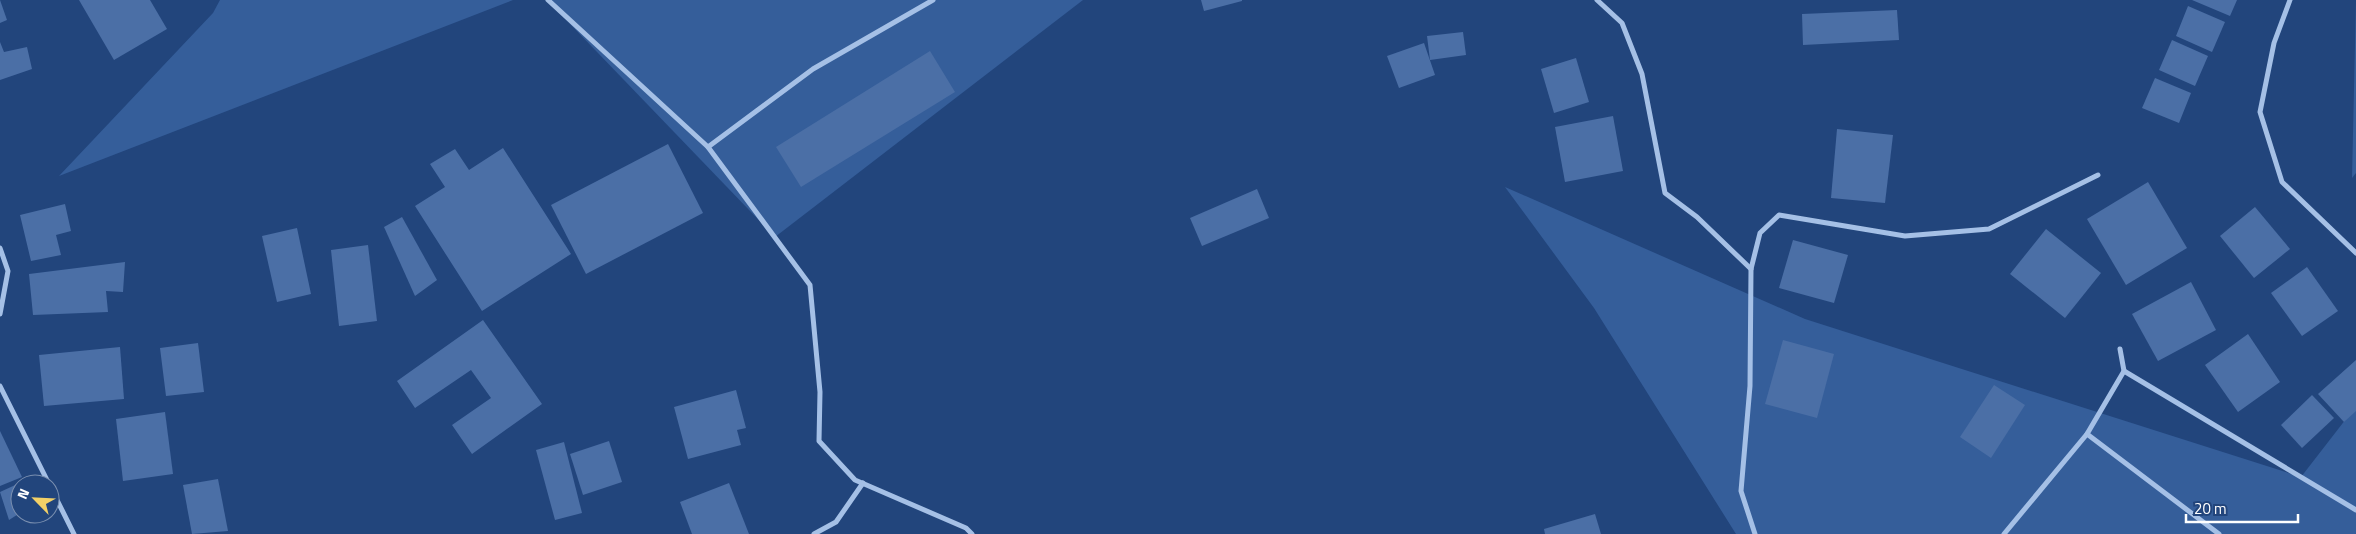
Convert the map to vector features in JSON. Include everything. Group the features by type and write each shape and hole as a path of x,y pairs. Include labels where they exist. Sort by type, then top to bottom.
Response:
{"street":[{"path":"548,0 708,147 810,285 820,392 819,440 855,480 966,528 972,534"},
{"path":"708,147 813,69 933,0"},
{"path":"1597,0 1622,22 1642,74 1664,193 1697,217 1751,269"},
{"path":"2290,0 2274,42 2260,112 2282,182 2356,253"},
{"path":"1755,534 1742,491 1750,386 1751,269 1760,233 1779,216 1905,236 1988,229 2098,175"},
{"path":"0,248 8,271 0,314"},
{"path":"2004,534 2087,434 2124,370 2120,349"},
{"path":"2124,370 2356,510"},
{"path":"0,386 44,474"},
{"path":"2087,434 2219,534"},
{"path":"814,534 836,522 862,483"},
{"path":"60,505 74,534"}],"shaded area":[{"path":"220,0 513,0 59,176 213,13"},
{"path":"547,0 1083,0 775,237"},
{"path":"2356,0 2356,173 2352,178"},
{"path":"1505,187 1805,319 2301,477 2356,406 2356,534 1736,534 1594,308"}],"building":[{"path":"0,0 7,20 0,23"},
{"path":"79,0 150,0 167,29 114,60"},
{"path":"1201,0 1242,0 1242,1 1204,11"},
{"path":"2192,0 2237,0 2230,16"},
{"path":"2188,6 2225,22 2212,52 2176,36"},
{"path":"1897,10 1899,40 1803,45 1802,14"},
{"path":"1463,32 1466,55 1430,60 1427,36"},
{"path":"2172,40 2208,56 2195,86 2159,70"},
{"path":"0,42 4,52 27,47 32,69 0,80"},
{"path":"1424,43 1435,75 1399,88 1387,56"},
{"path":"930,51 955,92 801,187 776,147"},
{"path":"1576,58 1589,102 1554,113 1541,69"},
{"path":"2155,78 2191,93 2179,123 2142,108"},
{"path":"1613,116 1623,171 1565,182 1555,127"},
{"path":"1837,129 1893,135 1885,203 1831,198"},
{"path":"668,144 703,213 586,274 551,205"},
{"path":"503,148 571,254 482,311 415,206 445,187 430,164 455,149 469,170"},
{"path":"2148,182 2187,248 2126,285 2087,219"},
{"path":"1257,189 1269,218 1202,246 1190,218"},
{"path":"65,204 71,231 56,235 61,255 31,261 20,215"},
{"path":"2255,207 2290,249 2254,278 2220,236"},
{"path":"402,217 437,280 415,296 384,227"},
{"path":"297,228 311,294 277,302 262,236"},
{"path":"2046,229 2101,273 2065,318 2010,274"},
{"path":"1793,240 1848,255 1834,303 1779,288"},
{"path":"368,245 377,321 339,326 331,250"},
{"path":"125,262 123,292 106,291 108,312 33,315 29,274"},
{"path":"2307,267 2338,311 2302,336 2271,293"},
{"path":"2191,282 2216,330 2158,361 2132,314"},
{"path":"483,320 542,404 472,454 452,425 491,398 471,370 415,408 397,381"},
{"path":"2248,334 2280,382 2238,412 2205,365"},
{"path":"1783,340 1834,354 1817,418 1765,404"},
{"path":"198,343 204,392 166,396 160,348"},
{"path":"120,347 124,399 44,406 39,355"},
{"path":"2356,360 2356,411 2344,422 2318,394"},
{"path":"1994,385 2025,405 1991,458 1960,437"},
{"path":"736,390 746,428 737,430 741,445 688,459 674,407"},
{"path":"2312,395 2334,418 2302,448 2281,425"},
{"path":"165,412 173,474 123,481 116,419"},
{"path":"0,431 21,474 10,474 10,482 0,486"},
{"path":"609,441 622,482 583,495 570,454"},
{"path":"564,442 582,513 555,520 536,450"},
{"path":"218,479 228,531 192,534 183,485"},
{"path":"729,483 749,534 692,534 680,502"},
{"path":"10,487 9,520 0,492"},
{"path":"1595,514 1601,534 1545,534 1544,529"}]}
